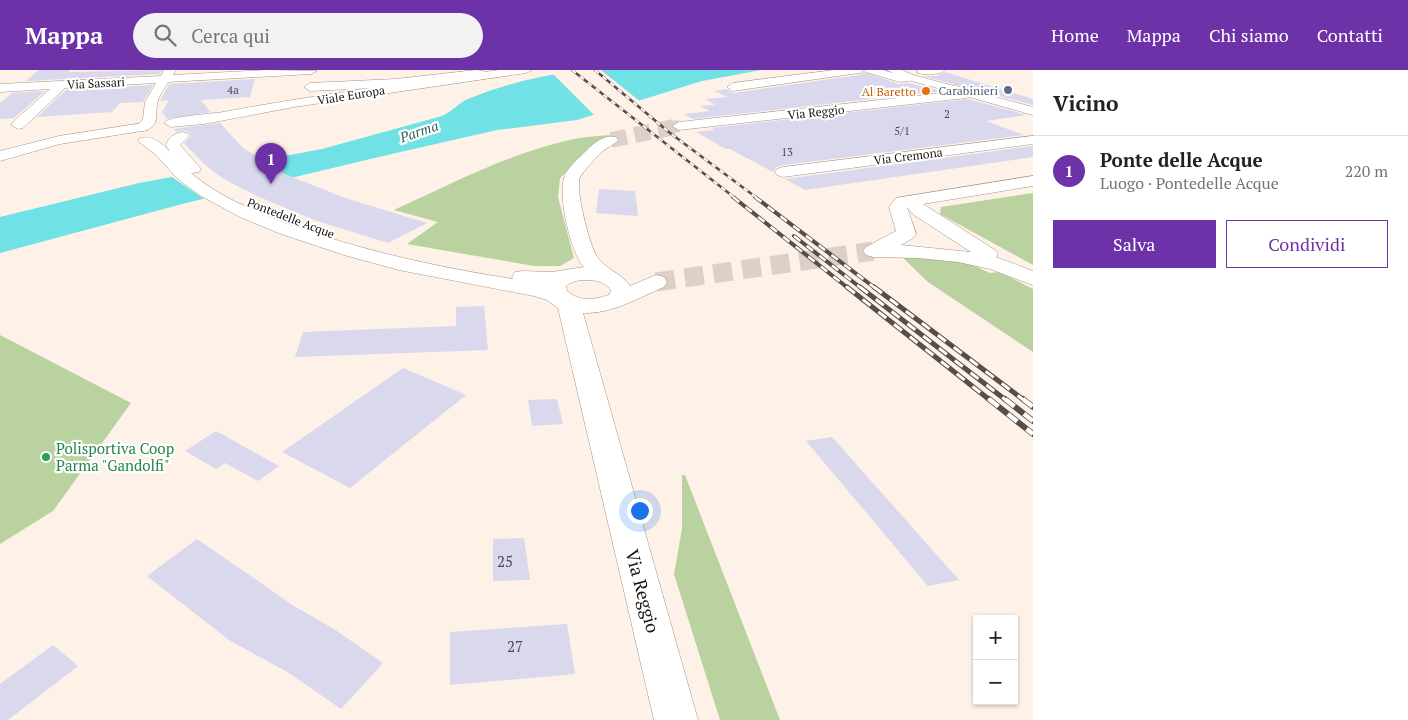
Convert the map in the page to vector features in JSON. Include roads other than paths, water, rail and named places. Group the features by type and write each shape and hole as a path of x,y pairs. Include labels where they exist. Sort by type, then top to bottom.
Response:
{"street":[{"path":"312,71 310,91 403,82 478,72 526,70"},
{"path":"734,87 859,70"},
{"path":"870,70 900,79 911,73 938,80 944,72"},
{"name":"Via Sassari","path":"0,88 61,85 167,75 312,71"},
{"name":"Viale Europa","path":"160,138 171,123 196,121 478,72"},
{"path":"944,72 948,82 957,86 1033,109"},
{"path":"911,73 954,93"},
{"path":"167,75 151,103 152,114 150,120 175,168 211,195 260,219 431,270 542,291 577,305 593,306 612,289"},
{"path":"18,125 61,85"},
{"name":"Via Reggio","path":"679,126 954,93 1033,109"},
{"path":"6,154 89,138 115,136 160,138 193,128 189,125 171,123 152,114"},
{"name":"Viale Europa","path":"160,138 232,115"},
{"path":"579,269 570,199 572,177 596,149 611,140"},
{"name":"Via Cremona","path":"784,172 1033,140"},
{"path":"1030,277 981,261 944,253 909,242 898,207 902,202 915,199 1033,180"},
{"path":"915,199 912,202 917,209 961,238 968,246 965,250 944,253 873,251 915,230 932,229 951,233 961,238 1030,277"},
{"path":"334,240 507,275 533,278 579,269 612,289"},
{"name":"Via Reggio","path":"579,269 561,279 555,286 556,293 571,310 676,720"},
{"path":"580,346 612,289"}],"water":[{"name":"Parma","path":"579,70 761,70 702,81 577,120 497,130 383,156 186,203 0,253 0,217 139,183 322,149 442,116 464,101 508,85"}],"tunnel":[{"path":"611,140 679,126 673,127"},
{"path":"656,282 873,251"}],"railway":[{"path":"572,70 735,198"},
{"path":"595,70 670,133 757,198"},
{"path":"733,197 848,288"},
{"path":"755,197 875,288"},
{"path":"794,236 861,288"},
{"path":"847,287 991,401"},
{"path":"860,287 1007,401"},
{"path":"874,287 1025,401"},
{"path":"989,399 1033,434"},
{"path":"1005,399 1033,421"},
{"path":"1023,399 1033,407"}],"place":[{"name":"Carabinieri","path":"1008,90"},
{"name":"Al Baretto","path":"926,91"},
{"name":"Ponte delle Acque","path":"271,184"},
{"name":"Polisportiva Coop Parma \"Gandolfi\"","path":"46,457"}]}
